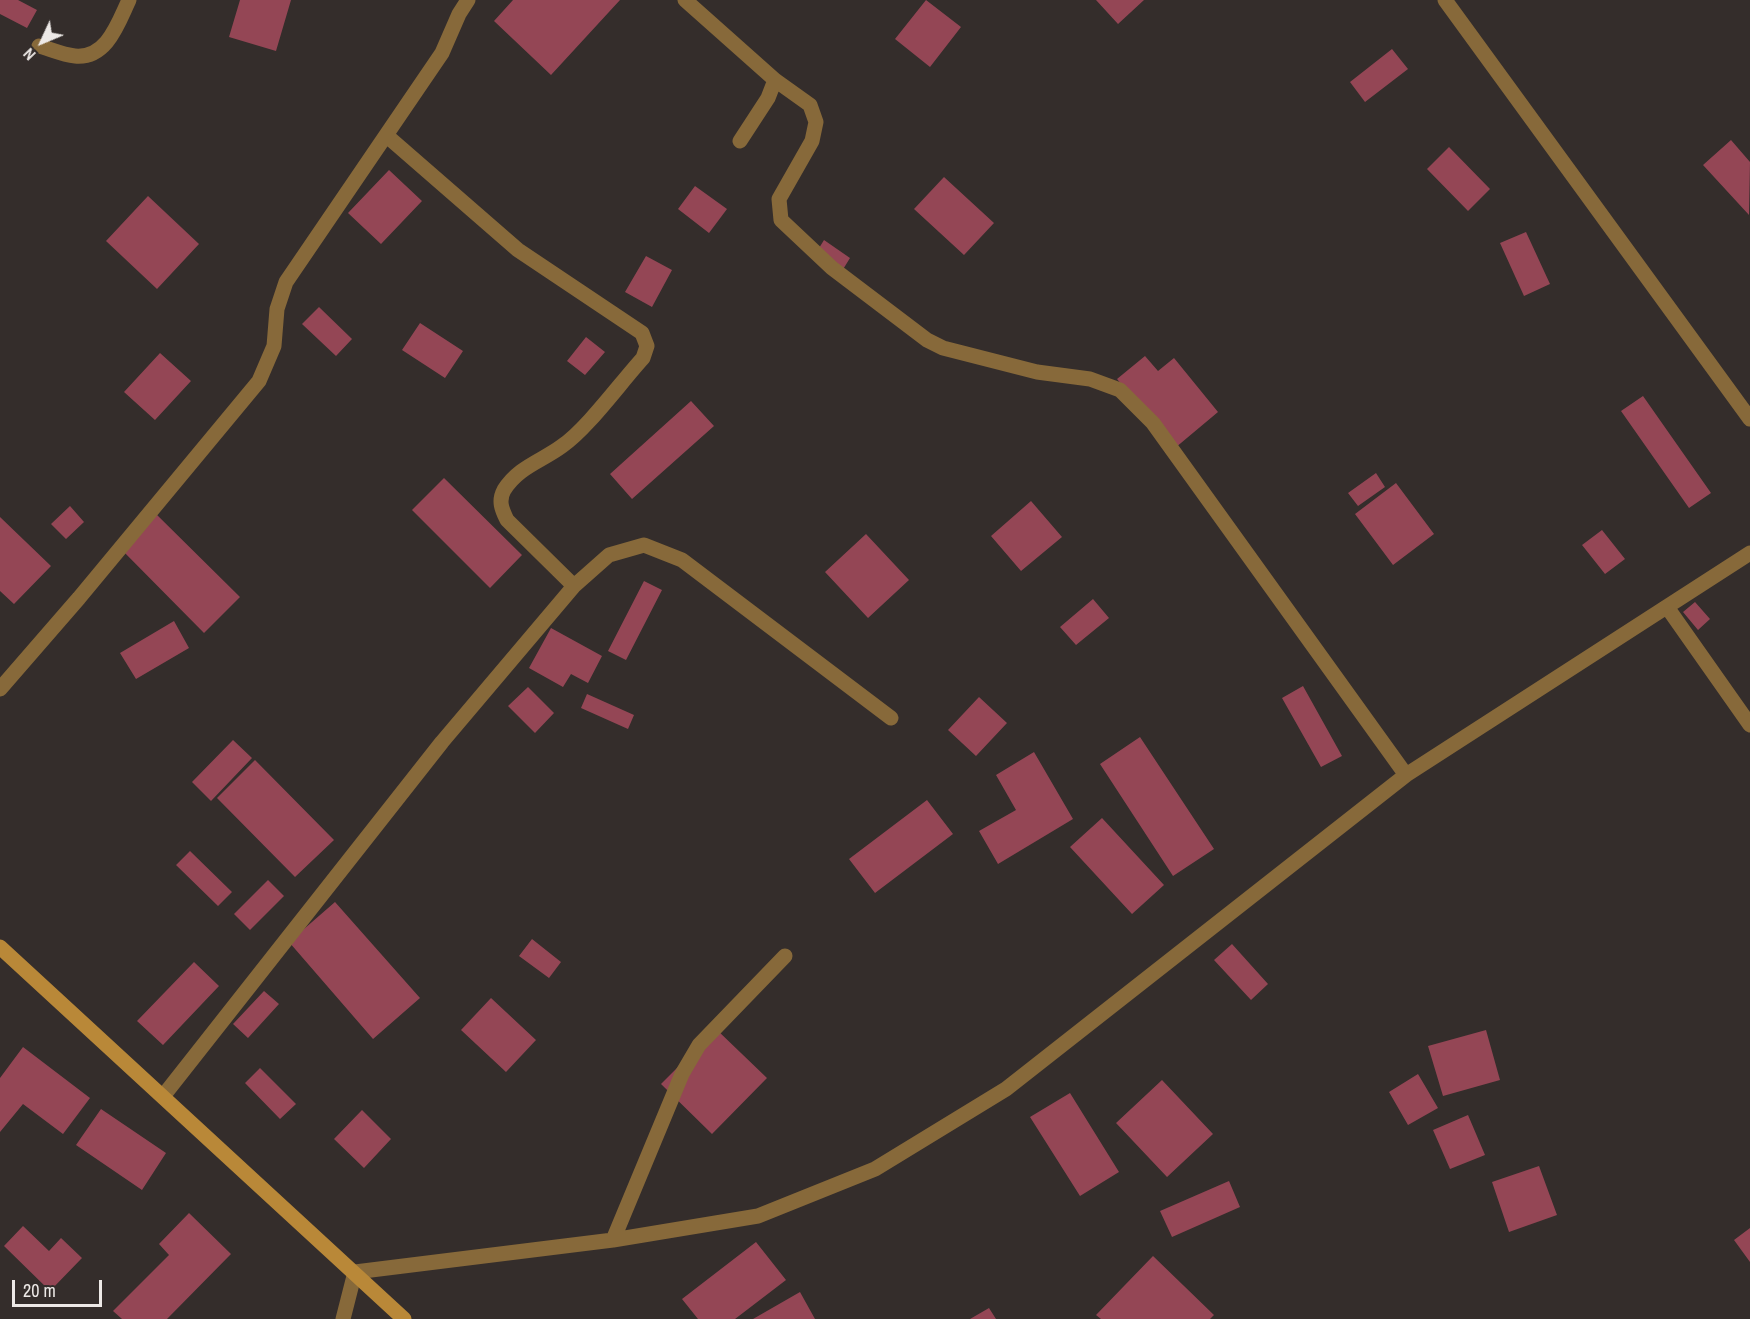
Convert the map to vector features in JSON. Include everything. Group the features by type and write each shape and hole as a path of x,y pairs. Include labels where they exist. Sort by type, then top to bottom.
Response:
{"main road":[{"path":"0,948 164,1095 404,1319"}],"street":[{"path":"39,46 76,57 95,52 108,43 129,0"},
{"path":"0,689 80,598 260,381 274,346 277,309 286,282 442,53 459,14 468,0"},
{"path":"685,0 775,81 810,105 816,122 812,141 779,199 781,220 832,268 927,340 943,348 1037,372 1090,378 1120,390 1153,423 1406,775"},
{"path":"1445,0 1750,419"},
{"path":"740,141 768,98 775,81"},
{"path":"387,136 518,250 642,333 647,346 643,358 576,434 562,446 531,463 503,492 500,506 507,520 574,586"},
{"path":"164,1095 442,742 574,586 609,555 644,544 682,560 891,718"},
{"path":"343,1319 355,1272 613,1240 758,1216 875,1169 1006,1089 1406,775 1750,553"},
{"path":"1667,606 1750,725"},
{"path":"613,1240 688,1064 699,1045 785,956"}],"building":[{"path":"0,0 18,0 37,10 27,28 0,14"},
{"path":"240,0 291,0 276,51 229,37"},
{"path":"513,0 620,0 551,75 494,21"},
{"path":"926,0 961,27 930,67 895,39"},
{"path":"1096,0 1144,0 1118,24"},
{"path":"1392,49 1408,69 1365,102 1350,82"},
{"path":"1731,140 1750,162 1749,215 1703,165"},
{"path":"1449,147 1490,189 1468,211 1427,169"},
{"path":"389,170 422,201 381,244 348,213"},
{"path":"944,177 994,223 964,255 914,209"},
{"path":"695,186 727,209 709,233 678,209"},
{"path":"148,196 199,244 157,289 106,241"},
{"path":"1526,232 1550,284 1524,296 1500,243"},
{"path":"824,240 850,258 842,271 816,253"},
{"path":"646,256 672,270 652,307 625,292"},
{"path":"319,307 352,339 336,356 302,324"},
{"path":"420,323 463,351 445,378 402,350"},
{"path":"586,337 605,352 585,375 567,361"},
{"path":"160,353 191,381 155,420 124,392"},
{"path":"1145,356 1158,371 1174,358 1218,412 1175,448 1117,379"},
{"path":"1643,396 1711,493 1689,508 1621,411"},
{"path":"691,401 714,426 632,499 610,474"},
{"path":"1376,473 1385,487 1358,506 1348,493"},
{"path":"444,478 522,555 490,588 412,510"},
{"path":"1396,483 1434,534 1393,565 1355,514"},
{"path":"1031,501 1062,537 1021,571 991,536"},
{"path":"70,506 84,522 66,539 51,524"},
{"path":"154,512 240,597 204,633 119,547"},
{"path":"0,517 51,566 14,604 0,591"},
{"path":"1602,530 1625,559 1605,574 1582,545"},
{"path":"866,534 909,580 868,618 825,572"},
{"path":"644,581 662,590 626,660 608,651"},
{"path":"1093,599 1109,618 1076,645 1060,627"},
{"path":"1695,602 1710,619 1698,630 1683,612"},
{"path":"174,621 189,648 136,679 120,653"},
{"path":"551,628 602,656 588,683 571,674 563,687 529,668"},
{"path":"1303,686 1342,756 1321,767 1282,698"},
{"path":"528,687 554,713 535,733 508,706"},
{"path":"587,694 634,715 628,729 581,708"},
{"path":"979,697 1007,723 976,756 948,730"},
{"path":"1140,737 1214,849 1173,876 1100,764"},
{"path":"233,740 252,758 211,801 192,782"},
{"path":"1034,752 1073,819 998,864 979,831 1016,810 996,775"},
{"path":"255,760 334,840 295,877 217,798"},
{"path":"927,800 953,834 875,893 849,859"},
{"path":"1102,818 1164,885 1132,914 1070,847"},
{"path":"190,851 232,892 218,906 176,865"},
{"path":"268,880 284,896 250,930 234,914"},
{"path":"335,902 420,998 373,1039 289,942"},
{"path":"532,939 561,962 549,978 519,956"},
{"path":"1232,944 1268,984 1251,1000 1214,960"},
{"path":"194,962 219,986 163,1045 137,1021"},
{"path":"264,991 279,1004 248,1038 233,1024"},
{"path":"491,998 536,1040 506,1072 461,1030"},
{"path":"716,1029 767,1078 712,1134 661,1084"},
{"path":"1486,1030 1500,1080 1443,1096 1428,1046"},
{"path":"23,1047 90,1098 63,1134 23,1104 0,1132 0,1078"},
{"path":"260,1068 296,1104 280,1119 245,1083"},
{"path":"1418,1074 1438,1108 1408,1125 1389,1092"},
{"path":"1162,1080 1213,1134 1167,1177 1116,1123"},
{"path":"1070,1093 1119,1172 1080,1196 1030,1117"},
{"path":"101,1109 166,1153 142,1190 76,1145"},
{"path":"362,1110 391,1139 364,1168 334,1139"},
{"path":"1468,1115 1485,1155 1450,1169 1433,1130"},
{"path":"1539,1166 1557,1215 1509,1232 1492,1182"},
{"path":"1229,1181 1240,1207 1172,1237 1160,1211"},
{"path":"189,1213 231,1254 167,1319 122,1319 113,1311 169,1255 159,1244"},
{"path":"23,1226 49,1251 61,1238 82,1258 50,1291 4,1246"},
{"path":"1750,1228 1750,1262 1734,1240"},
{"path":"756,1242 786,1280 735,1319 698,1319 682,1299"},
{"path":"1153,1256 1214,1315 1210,1319 1101,1319 1096,1315"},
{"path":"800,1292 815,1319 753,1319"},
{"path":"989,1308 996,1319 970,1319"}]}
